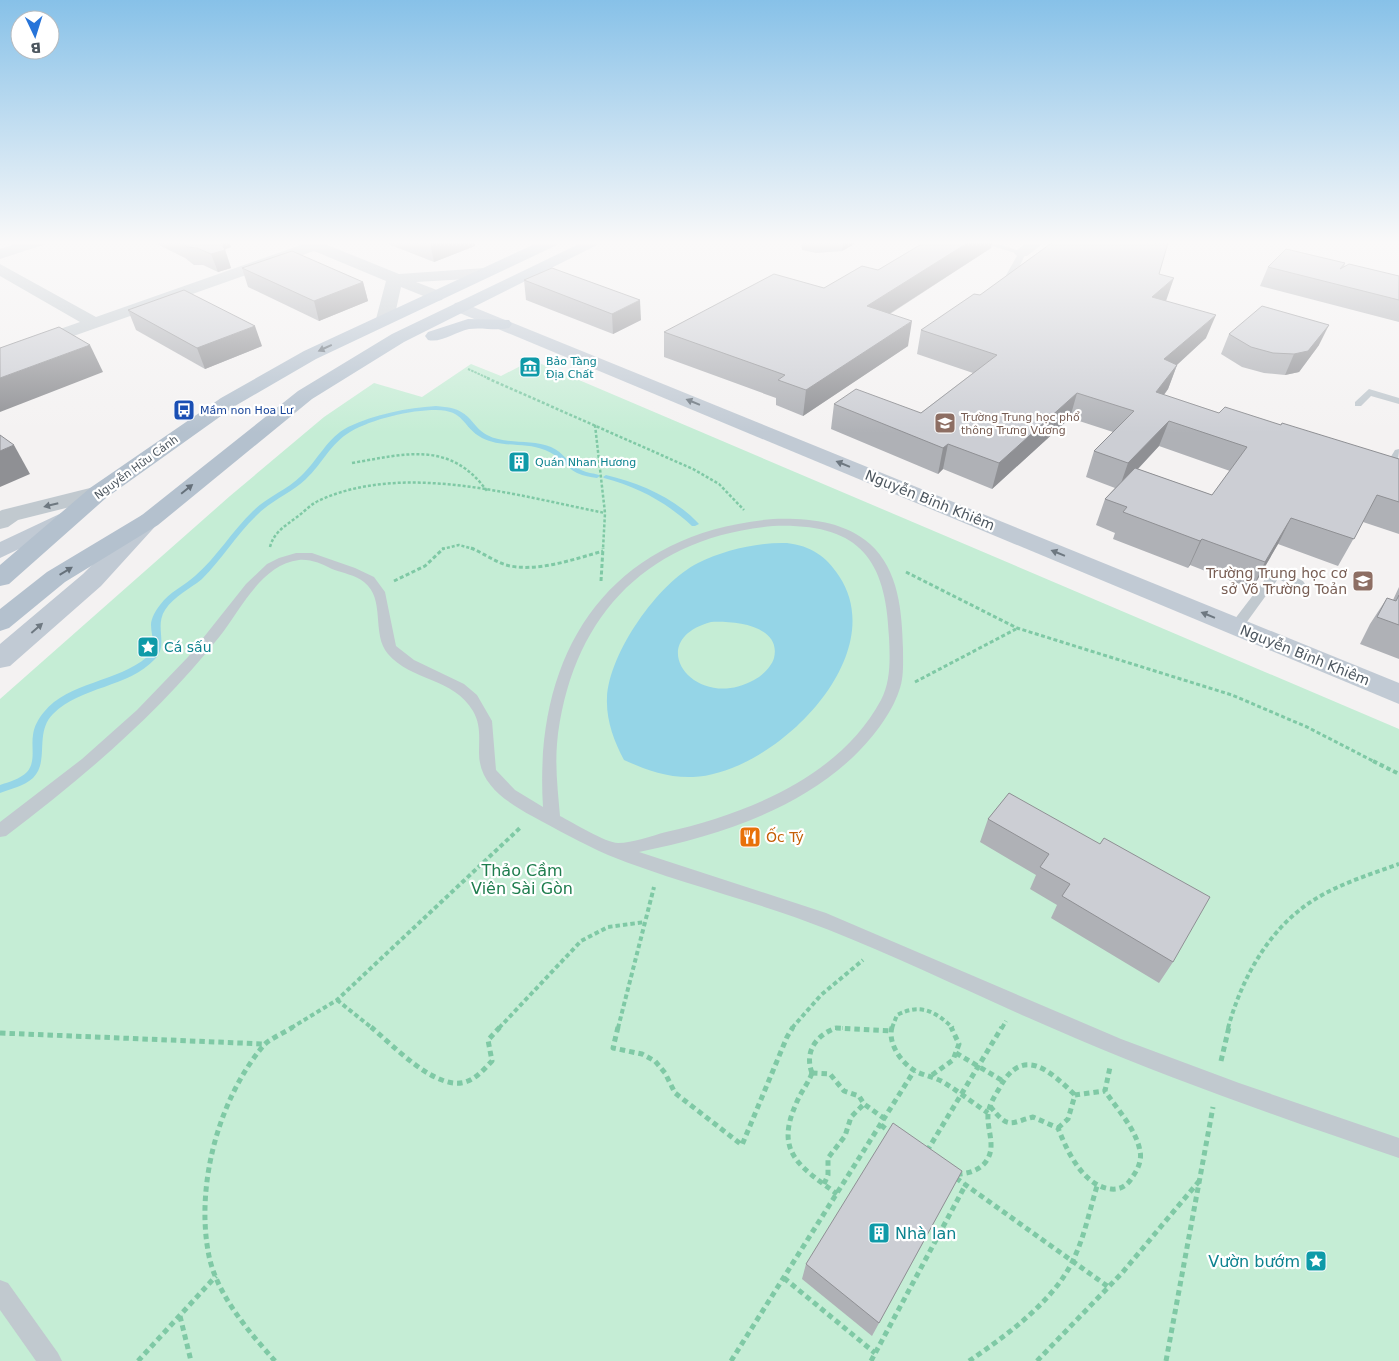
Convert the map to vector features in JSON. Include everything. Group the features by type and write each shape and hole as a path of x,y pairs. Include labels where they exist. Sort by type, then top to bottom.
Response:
{"main road":[{"name":"Nguyễn Hữu Cảnh","path":"0,578 68,517 98,493 237,396 310,355 415,306"},
{"name":"Nguyễn Bỉnh Khiêm","path":"462,306 1399,694"},
{"path":"0,659 92,580 150,520 274,418 398,338 462,306"},
{"path":"338,375 365,370 443,332 468,324 503,324"},
{"path":"398,338 416,345"},
{"name":"Nguyễn Hữu Cảnh","path":"0,551 68,517"},
{"path":"0,622 56,577 150,520"}],"street":[{"path":"65,306 94,322"},
{"path":"0,356 140,306"},
{"path":"385,319 388,306"},
{"path":"0,522 10,515 98,493"}],"lane":[{"path":"1358,404 1369,392 1399,401"},
{"path":"1381,479 1399,452"},
{"path":"545,815 550,744 555,711 563,680 574,651 600,606 630,576 675,548 706,534 752,524 792,522 828,527 854,538 876,557 888,577 895,621 894,685 891,695 880,715 855,746 831,769 810,785 779,801 710,828 663,841 614,850"},
{"path":"0,831 61,784 131,723 188,666 256,581 278,562 296,556 315,558 359,573 378,588 382,597 388,642 393,651 402,658 458,686 469,696 484,719 487,733 487,765 491,776 499,786 545,815 614,850 660,866 756,894 883,944 1016,1004 1217,1085 1399,1148"},
{"path":"1236,627 1274,576 1283,575 1299,584"},
{"path":"0,1291 50,1361"}],"path":[{"path":"468,369 707,476 732,495 752,524"},
{"path":"595,425 605,512 600,606"},
{"path":"352,462 429,453 460,465 478,478 487,491"},
{"path":"278,562 270,550 274,536 318,501 363,487 388,484 439,485 487,491 605,512"},
{"path":"378,588 419,570 433,559 440,550 449,545 460,545 512,566 561,561 603,551"},
{"path":"876,557 1017,628 1232,695 1307,727 1399,774"},
{"path":"891,695 1017,628"},
{"path":"275,1361 245,1327 216,1276 209,1257 205,1232 206,1181 214,1144 226,1108 244,1074 265,1044 337,1000 545,815"},
{"path":"660,866 613,1048 642,1054 655,1062 664,1073 674,1094 742,1144 787,1037 796,1021 815,998 883,944"},
{"path":"337,1000 436,1080 448,1084 462,1084 475,1080 492,1061 488,1040 570,951 594,933 608,927 645,922"},
{"path":"924,1156 1016,1004"},
{"path":"932,1075 947,1066 956,1053 958,1041 955,1031 949,1022 930,1010 919,1007 908,1008 899,1013 894,1020 891,1031 895,1051 914,1071 932,1075 988,1113"},
{"path":"812,1073 808,1065 808,1057 815,1042 827,1030 836,1028 891,1031"},
{"path":"0,1034 265,1044"},
{"path":"956,1053 1003,1082"},
{"path":"1075,1095 1042,1066 1031,1064 1013,1067 1006,1073 988,1113 991,1146 988,1159 979,1169 966,1174 951,1174 1110,1288"},
{"path":"731,1361 914,1071"},
{"path":"812,1073 830,1074 844,1091 859,1096 864,1104 884,1119"},
{"path":"812,1073 795,1105 785,1136 792,1157 837,1194"},
{"path":"990,1106 1004,1121 1012,1124 1020,1124 1030,1117 1035,1117 1058,1128 1067,1150 1097,1186 1116,1190 1130,1184 1141,1160 1138,1141 1105,1091 1075,1095"},
{"path":"1058,1128 1064,1125 1068,1119 1075,1095"},
{"path":"824,1184 828,1175 830,1154 845,1136 851,1117 864,1104"},
{"path":"880,1125 895,1135"},
{"path":"917,1150 931,1160"},
{"path":"1037,1361 1110,1288 1154,1239 1201,1179"},
{"path":"871,1361 966,1184"},
{"path":"969,1361 995,1344 1035,1307 1072,1262 1097,1186"},
{"path":"138,1361 216,1276"},
{"path":"784,1278 875,1353"},
{"path":"180,1315 191,1361"}],"green space":[{"name":"Thảo Cầm Viên Sài Gòn","path":"532,360 1399,729 1399,1361 0,1361 0,699 230,496 324,417 374,383 422,397 471,364 501,376"}],"water":[{"path":"776,543 796,544 811,549 829,563 839,576 852,608 850,641 838,674 816,706 789,733 757,756 724,771 684,777 666,775 624,760 611,730 607,698 616,661 638,621 667,586 698,563 719,554 741,548","holes":["711,622 742,624 763,631 770,638 774,647 774,658 769,667 754,680 732,688 713,688 696,681 684,670 678,657 680,644 690,631"]}],"building":[{"path":"141,306 215,306 255,326 197,348 128,310"},
{"path":"590,306 629,306 612,314"},
{"path":"714,306 868,306 912,321 806,390 778,380 785,375 664,332"},
{"path":"957,306 1182,306 1216,315 1164,359 1177,365 1156,392 1219,413 1225,407 1399,459 1399,502 1377,495 1354,539 1291,518 1265,562 1202,539 1200,541 1123,512 1127,507 1105,499 1135,468 1212,495 1247,447 1169,421 1128,463 1094,451 1134,411 1077,393 999,463 948,444 943,448 834,404 856,389 921,413 997,355 921,330"},
{"path":"1262,306 1329,325 1308,351 1294,354 1273,353 1251,347 1229,334"},
{"path":"59,327 90,345 0,378 0,348"},
{"path":"0,435 14,445 0,451"},
{"path":"1399,595 1399,625 1377,617 1387,598 1396,601"},
{"path":"1009,793 1100,844 1104,838 1210,897 1173,962 1062,896 1070,884 1040,867 1049,854 988,819"},
{"name":"Nhà lan","path":"893,1123 962,1171 879,1323 806,1264"}],"waterway":[{"path":"0,789 19,782 30,774 35,766 40,724 48,713 71,696 126,674 151,658 158,644 155,625 163,606 198,578 257,511 303,478 330,445 350,429 369,421 404,412 436,408 447,409 462,415 479,433 486,437 494,440 542,446 557,452 574,469 587,475 597,476"},
{"path":"606,477 631,484 654,494 665,500 695,524"}],"place":[{"name":"Bảo Tàng Địa Chất","path":"530,367"},
{"name":"Mầm non Hoa Lư","path":"184,410"},
{"name":"Trường Trung học phổ thông Trưng Vương","path":"945,423"},
{"name":"Quán Nhan Hương","path":"519,462"},
{"name":"Trường Trung học cơ sở Võ Trường Toản","path":"1363,581"},
{"name":"Cá sấu","path":"148,647"},
{"name":"Ốc Tý","path":"750,837"},
{"name":"Nhà lan","path":"879,1233"},
{"name":"Vườn bướm","path":"1316,1261"}]}
